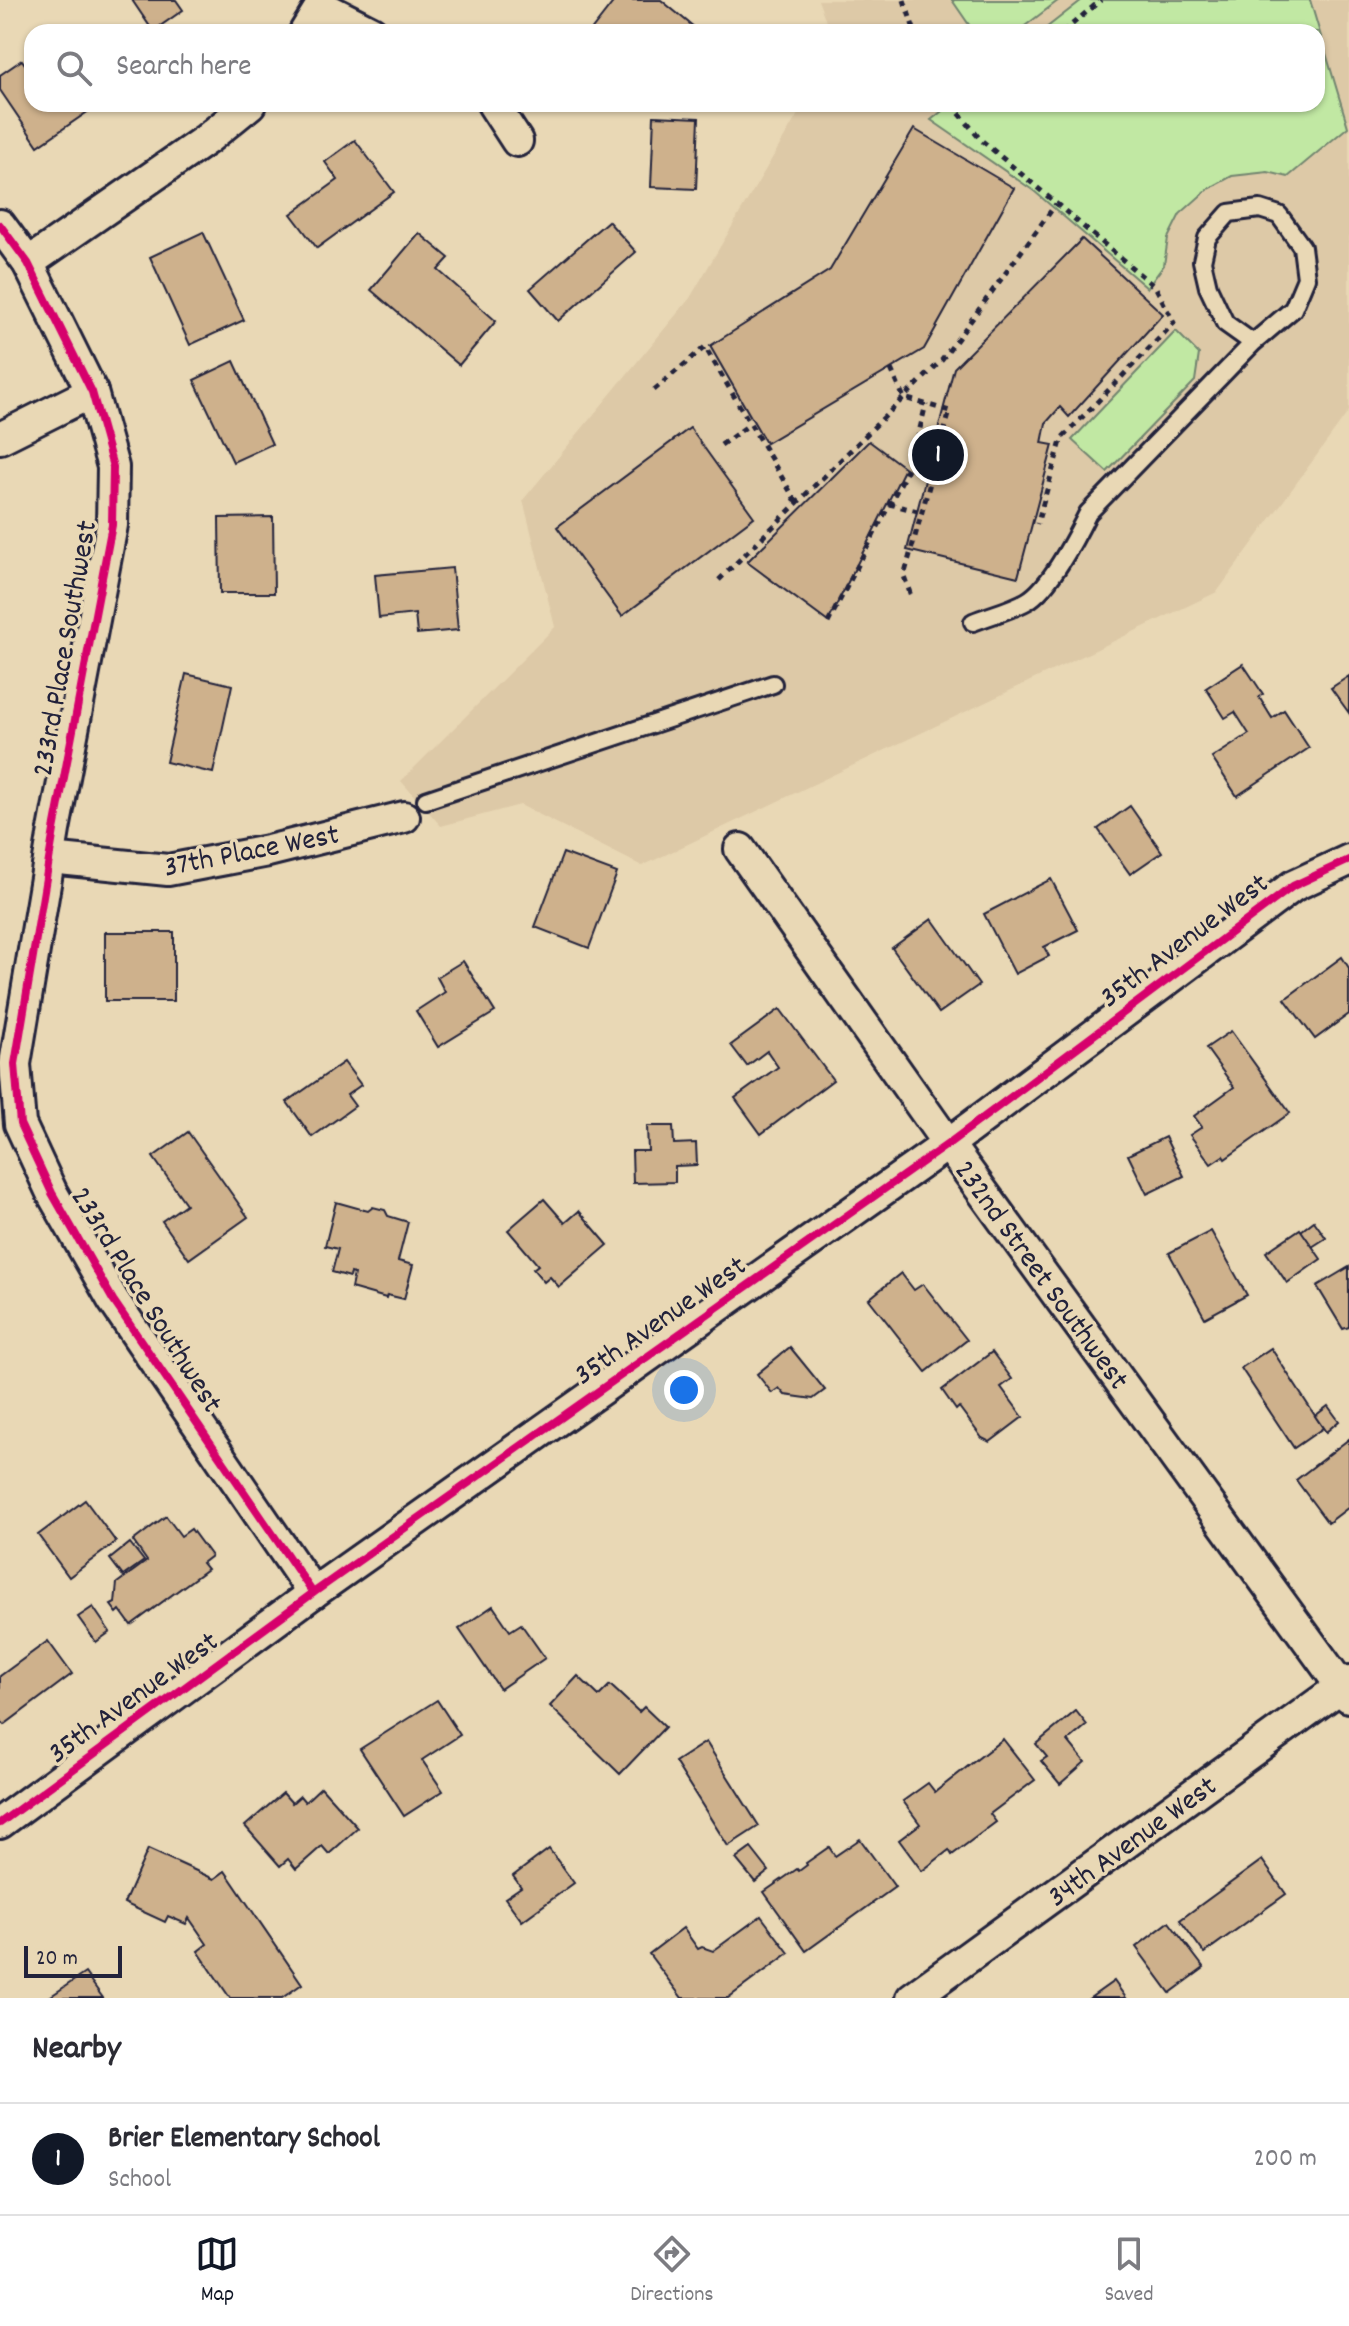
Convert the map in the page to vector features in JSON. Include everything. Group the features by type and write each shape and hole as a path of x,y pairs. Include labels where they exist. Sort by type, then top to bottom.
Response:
{"street":[{"path":"309,24 321,3 358,24"},
{"path":"28,263 207,139 240,112"},
{"path":"498,112 517,141"},
{"name":"233rd Place Southwest","path":"0,225 28,263 92,392 113,467 112,525 15,1064 20,1124 52,1193 113,1300 313,1593"},
{"path":"0,438 92,392"},
{"name":"37th Place West","path":"50,858 168,870 268,851 415,808"},
{"name":"232nd Street Southwest","path":"740,849 948,1144 1346,1688"},
{"name":"35th Avenue West","path":"0,1823 313,1593 948,1144 1293,886 1349,860"},
{"name":"34th Avenue West","path":"912,1998 1346,1688"}],"lane":[{"path":"973,622 1029,600 1051,576 1088,513 1253,343 1293,309 1306,278 1302,247 1279,215 1260,209 1229,213 1207,238 1202,261 1208,287 1225,323 1253,343"},
{"path":"415,808 773,684"}],"path":[{"path":"904,0 912,24"},
{"path":"1072,24 1101,0"},
{"path":"958,112 980,139 1156,288 1174,323 1062,438 1037,524"},
{"path":"719,580 942,360 1056,204"},
{"path":"654,390 705,347 797,503"},
{"path":"891,369 904,398"},
{"path":"904,398 950,411 904,576 911,596"},
{"path":"828,623 912,461 926,404"},
{"path":"721,445 750,424"},
{"path":"889,504 922,512"}],"shaded area":[{"path":"818,0 1349,0 1349,411 1217,592 642,866 520,805 441,826 401,781 555,627 523,500 690,298 799,112 1325,112 1325,24 827,24"}],"green space":[{"path":"952,0 1059,0 1028,24 968,24"},
{"path":"1082,0 1310,0 1317,24 1051,24"},
{"path":"1325,50 1348,127 1288,177 1268,172 1232,176 1208,189 1180,214 1168,238 1164,265 1147,288 1034,191 931,120 941,112 1325,112"},
{"path":"1176,331 1199,354 1195,381 1107,472 1072,440"}],"building":[{"path":"132,0 176,0 183,10 163,24 148,24"},
{"path":"615,0 661,0 690,24 596,24"},
{"path":"22,60 24,63 24,112 87,112 38,146 0,90 0,75"},
{"path":"654,116 699,118 696,189 651,187"},
{"path":"914,129 1014,188 924,349 766,443 710,346 830,270"},
{"path":"355,140 394,192 317,248 291,214 338,180 325,162"},
{"path":"608,221 636,252 558,321 530,289"},
{"path":"203,232 244,320 190,345 150,257"},
{"path":"419,233 449,258 438,270 496,321 459,365 371,290"},
{"path":"1082,239 1163,314 1069,417 1060,407 1046,423 1042,443 1053,445 1018,577 907,550 954,368"},
{"path":"234,361 272,444 233,462 194,380"},
{"path":"690,428 754,517 622,616 557,527"},
{"path":"869,441 905,468 828,622 747,562"},
{"path":"273,517 274,593 220,593 219,518"},
{"path":"452,568 458,630 417,634 415,614 379,618 375,575"},
{"path":"1243,664 1263,694 1259,697 1272,718 1284,710 1309,748 1237,796 1212,758 1249,734 1235,712 1225,718 1206,688"},
{"path":"186,674 232,685 213,773 166,762"},
{"path":"1349,676 1349,713 1331,688"},
{"path":"1130,806 1162,852 1130,874 1098,829"},
{"path":"563,853 617,873 589,948 535,927"},
{"path":"1051,879 1078,930 1044,947 1049,956 1015,974 984,914"},
{"path":"932,919 979,985 939,1013 892,948"},
{"path":"105,932 174,932 174,1001 105,1001"},
{"path":"1342,957 1349,968 1349,1014 1315,1039 1285,999"},
{"path":"463,961 495,1012 438,1047 416,1011 445,992 437,977"},
{"path":"780,1009 833,1080 761,1134 735,1098 778,1067 767,1051 747,1066 731,1045"},
{"path":"1231,1031 1290,1113 1225,1159 1223,1156 1211,1164 1190,1135 1202,1127 1194,1116 1234,1087 1206,1048"},
{"path":"344,1062 361,1085 347,1095 355,1106 312,1137 287,1102"},
{"path":"647,1126 673,1126 674,1144 696,1143 697,1165 675,1166 675,1182 633,1183 632,1151 648,1151"},
{"path":"188,1132 248,1217 189,1259 162,1221 186,1204 153,1157"},
{"path":"1165,1137 1184,1176 1147,1194 1128,1155"},
{"path":"544,1199 565,1223 579,1211 608,1245 559,1287 550,1277 544,1282 533,1269 538,1265 508,1230"},
{"path":"336,1202 368,1211 373,1207 385,1210 388,1216 408,1222 398,1261 413,1265 404,1299 387,1295 386,1298 351,1288 354,1274 351,1273 350,1277 332,1272 338,1249 325,1246"},
{"path":"1314,1221 1326,1238 1312,1247 1301,1231"},
{"path":"1300,1229 1321,1259 1287,1283 1266,1252"},
{"path":"1211,1231 1247,1295 1205,1318 1169,1253"},
{"path":"1349,1267 1349,1327 1343,1329 1317,1286"},
{"path":"901,1273 914,1290 923,1284 967,1340 926,1372 869,1299"},
{"path":"790,1347 825,1390 813,1399 785,1395 779,1388 772,1393 757,1374"},
{"path":"1271,1348 1323,1428 1294,1448 1241,1368"},
{"path":"992,1352 1012,1379 1001,1387 1023,1417 990,1442 982,1438 959,1407 956,1410 942,1390"},
{"path":"1328,1406 1339,1421 1326,1432 1315,1416"},
{"path":"1349,1439 1349,1507 1328,1523 1296,1480"},
{"path":"85,1500 116,1542 69,1577 38,1535"},
{"path":"166,1516 181,1536 191,1529 211,1556 202,1563 207,1569 131,1625 120,1610 117,1613 111,1605 115,1603 117,1583 147,1561 133,1541"},
{"path":"130,1543 144,1561 123,1576 110,1559"},
{"path":"493,1606 510,1631 521,1624 545,1658 500,1689 459,1629"},
{"path":"93,1607 110,1632 96,1642 78,1617"},
{"path":"48,1641 72,1674 4,1725 0,1720 0,1676"},
{"path":"578,1676 599,1696 610,1685 639,1712 644,1707 665,1727 620,1774 550,1706"},
{"path":"437,1700 460,1735 422,1760 443,1791 404,1816 360,1749"},
{"path":"1076,1711 1087,1725 1068,1741 1085,1762 1060,1784 1041,1761 1047,1757 1036,1744"},
{"path":"1003,1739 1035,1780 990,1814 996,1822 952,1855 949,1850 922,1871 899,1840 920,1824 903,1801 928,1783 935,1792"},
{"path":"706,1742 759,1826 728,1846 675,1762"},
{"path":"321,1787 358,1828 329,1854 322,1846 296,1869 288,1859 280,1866 245,1826 283,1793 292,1803 300,1796 305,1802"},
{"path":"860,1839 895,1887 806,1951 764,1892 797,1869 799,1871 829,1847 835,1856"},
{"path":"751,1848 769,1871 755,1882 736,1859"},
{"path":"148,1849 214,1879 225,1871 302,1984 282,1998 230,1998 198,1951 207,1944 189,1918 186,1924 168,1916 165,1922 124,1903"},
{"path":"549,1849 574,1883 522,1921 505,1898 521,1887 513,1876"},
{"path":"1262,1860 1286,1894 1204,1953 1180,1920"},
{"path":"761,1916 789,1953 728,1998 682,1998 649,1954 683,1928 698,1949 702,1947 713,1951"},
{"path":"1169,1922 1204,1968 1170,1993 1136,1947"},
{"path":"85,1973 103,1998 48,1998"},
{"path":"1114,1981 1126,1998 1090,1998"}],"cycle path":[{"path":"0,225 28,263 92,392 113,467 112,525 54,830 15,1064 20,1124 52,1193 113,1300 313,1593"},
{"path":"0,1823 313,1593 948,1144 1293,886 1349,860"}],"place":[{"name":"Brier Elementary School","path":"938,455"}]}
